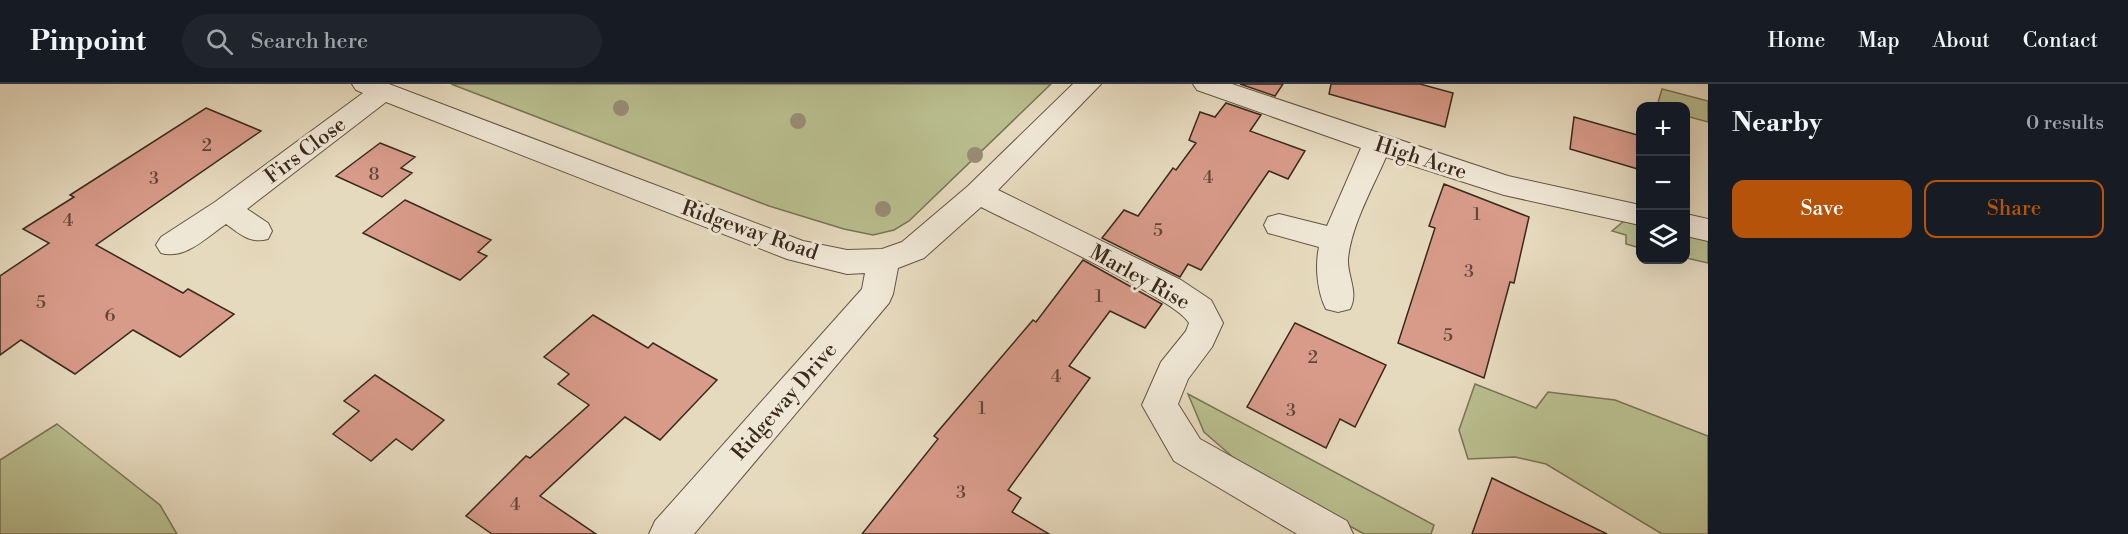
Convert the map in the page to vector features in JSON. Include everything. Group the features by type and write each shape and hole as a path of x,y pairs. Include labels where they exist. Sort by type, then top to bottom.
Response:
{"street":[{"name":"Ridgeway Road","path":"374,88 798,251 847,262 884,261 913,250 978,193 1088,84"},
{"name":"High Acre","path":"1206,84 1377,144 1504,184 1636,214"},
{"name":"Firs Close","path":"172,245 226,209 374,88"},
{"path":"1338,300 1332,261 1336,240 1377,144"},
{"name":"Marley Rise","path":"978,193 1170,289 1199,309 1206,323 1200,338 1173,372 1160,405 1187,450 1334,534"},
{"path":"226,209 258,231"},
{"path":"1279,225 1336,240"},
{"path":"1690,226 1708,230"},
{"name":"Ridgeway Drive","path":"669,534 877,294 884,261"}],"green space":[{"path":"451,84 1051,84 909,221 894,230 873,235 844,229 769,206"},
{"path":"1662,89 1708,101 1708,122 1690,117 1690,102 1658,102"},
{"path":"1624,221 1636,224 1636,247 1626,244 1626,235 1612,231"},
{"path":"1690,234 1708,238 1708,263 1690,259"},
{"path":"1475,384 1536,408 1548,392 1615,400 1708,436 1708,534 1662,534 1546,464 1515,457 1468,459 1459,430"},
{"path":"1188,394 1434,525 1431,534 1364,534 1243,466 1204,432"},
{"path":"57,424 160,505 177,534 0,534 0,460"}],"building":[{"path":"1240,84 1283,84 1275,96"},
{"path":"1331,84 1420,84 1453,93 1445,127 1329,94"},
{"path":"1226,103 1261,115 1250,131 1305,151 1288,179 1269,171 1201,270 1188,264 1180,277 1102,238 1124,210 1138,216 1173,168 1176,170 1196,143 1189,140 1200,112 1215,117"},
{"path":"206,108 261,131 96,245 183,293 188,289 234,314 180,357 133,330 75,374 21,340 0,355 0,276 49,243 23,229 74,197 70,195"},
{"path":"1574,117 1636,135 1636,169 1570,149"},
{"path":"380,143 415,157 401,168 412,173 382,197 336,176"},
{"path":"1444,184 1529,217 1514,283 1510,282 1484,378 1398,343 1435,228 1429,226"},
{"path":"405,200 491,240 478,252 487,256 460,280 363,233"},
{"path":"1083,260 1162,304 1145,328 1110,311 1069,366 1090,378 1008,490 1021,498 1012,512 1049,534 862,534 938,439 934,436 1033,320 1036,322"},
{"path":"593,315 648,348 653,343 717,380 660,440 625,417 540,496 596,534 492,534 466,516 526,456 530,458 589,405 558,384 569,374 544,357"},
{"path":"1295,323 1386,365 1355,427 1340,419 1326,448 1247,407"},
{"path":"375,375 444,420 412,450 396,439 371,461 333,434 359,411 344,401"},
{"path":"1492,478 1607,534 1472,534"}]}
